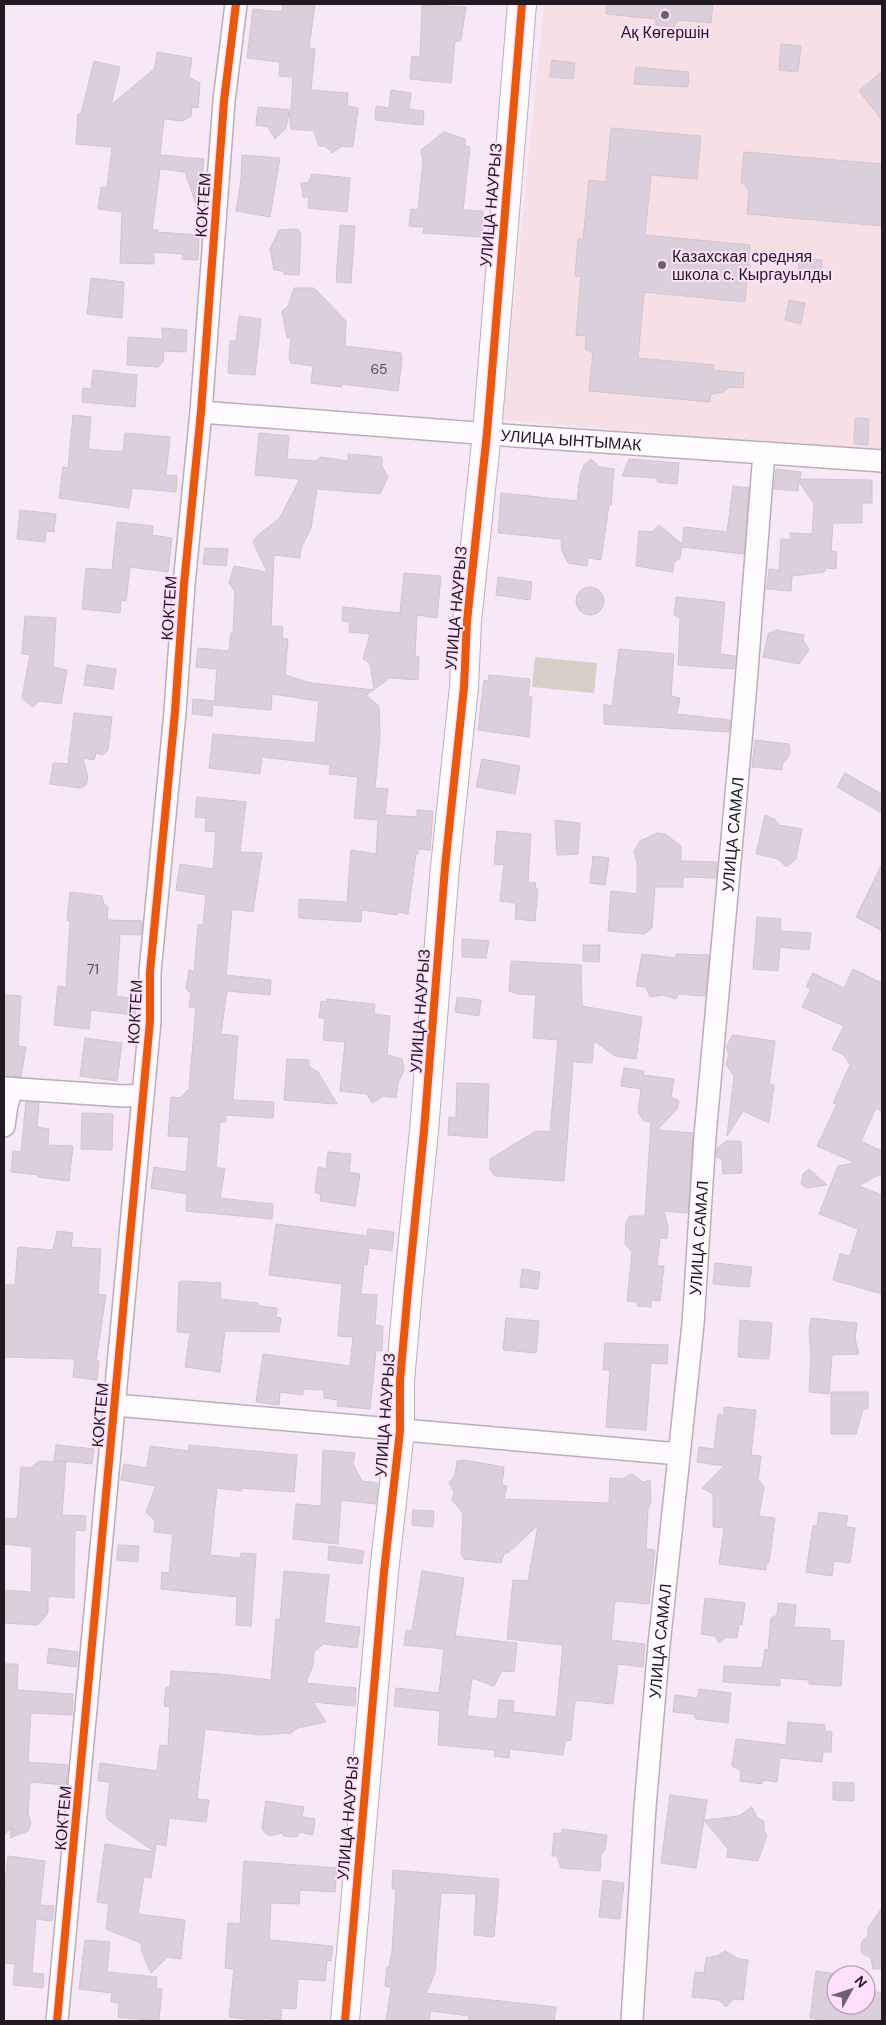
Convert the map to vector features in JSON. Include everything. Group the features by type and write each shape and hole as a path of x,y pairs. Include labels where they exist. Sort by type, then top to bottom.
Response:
{"street":[{"name":"КОКТЕМ","path":"57,2021 150,1021 150,972 176,712 184,584 201,412 224,101 236,4"},
{"name":"УЛИЦА НАУРЫЗ","path":"344,2021 382,1601 400,1431 400,1381 424,1131 445,867 464,686 467,621 487,433 522,4"},
{"name":"УЛИЦА ЫНТЫМАК","path":"201,412 882,462"},
{"name":"УЛИЦА САМАЛ","path":"632,2021 646,1797 693,1324 705,1136 745,696 764,453"},
{"path":"4,1126 8,1088 123,1096 142,1095"},
{"path":"115,1405 679,1454"}],"shaded area":[{"path":"544,4 882,4 882,452 502,420"},
{"path":"535,657 597,663 594,693 532,687"}],"building":[{"path":"283,4 315,4 309,48 315,49 311,90 348,93 347,106 358,108 353,147 342,146 332,153 325,146 319,146 314,131 291,129 289,112 286,128 275,139 268,127 256,125 258,107 291,110 293,77 279,76 280,62 247,58 253,9 282,12"},
{"name":"Ақ Көгершін","path":"607,4 713,4 711,23 678,20 674,27 656,25 656,19 606,14"},
{"path":"422,5 466,7 461,40 455,42 451,83 410,79 412,56 420,57"},
{"path":"781,44 801,46 798,72 779,70"},
{"path":"157,52 192,58 189,77 200,83 198,108 192,107 191,116 182,121 164,119 160,155 204,159 198,210 185,172 160,169 152,230 199,235 198,260 182,259 183,254 154,252 154,264 120,263 122,212 98,209 101,187 107,188 112,147 76,144 78,114 81,114 94,61 120,67 111,105 155,68"},
{"path":"552,60 575,63 573,79 550,77"},
{"path":"636,67 689,72 688,87 634,84"},
{"path":"882,71 882,120 859,91"},
{"path":"391,90 411,93 409,109 424,111 423,125 375,120 376,106 389,108"},
{"name":"Казахская средняя школа с. Кыргауылды","path":"611,128 701,136 697,179 651,175 645,235 750,245 745,302 644,292 638,358 714,365 713,370 744,373 743,388 730,387 723,392 711,394 710,402 589,391 593,353 585,349 586,336 576,335 581,276 575,276 578,239 583,239 589,180 606,182"},
{"path":"444,132 465,139 465,146 470,147 463,210 483,211 482,237 423,233 424,227 409,226 411,209 418,210 423,162 421,150"},
{"name":"Казахская средняя школа с. Кыргауылды","path":"744,152 882,164 882,226 747,214 749,190 741,182"},
{"path":"242,155 280,158 270,217 236,211 241,179"},
{"path":"312,174 350,178 347,212 308,208 309,197 303,197 301,183 308,183"},
{"path":"340,225 355,226 351,283 336,282"},
{"path":"298,229 301,235 299,275 284,274 284,271 274,270 270,249 279,230"},
{"path":"799,258 822,260 821,281 798,280"},
{"path":"91,278 124,282 122,318 87,314"},
{"path":"294,288 314,288 346,321 345,346 401,353 402,360 398,391 342,384 342,387 311,383 313,366 291,363 289,356 291,338 287,338 282,311 288,306"},
{"path":"789,300 805,303 801,324 785,320"},
{"path":"239,316 261,319 255,375 228,373 230,341 236,341"},
{"path":"162,328 187,330 186,352 164,351 163,362 158,367 127,365 128,337 162,339"},
{"path":"93,370 137,375 135,407 82,402 83,388 91,389"},
{"path":"73,415 91,417 88,449 123,452 125,433 170,437 166,475 177,476 176,492 132,488 129,508 59,498 63,467 68,468"},
{"path":"855,418 869,419 868,445 854,444"},
{"path":"259,433 289,436 287,459 316,461 321,457 348,461 348,454 382,457 382,466 388,477 380,494 317,489 311,528 301,548 300,558 274,555 271,626 283,627 282,638 288,639 285,675 311,683 373,690 366,695 379,706 380,736 375,788 388,789 385,815 417,817 417,810 433,811 430,850 418,849 418,854 416,854 408,914 398,912 397,915 362,910 361,922 299,918 299,899 347,902 351,850 376,854 378,820 354,818 358,777 329,774 330,765 262,757 260,774 209,768 213,734 315,743 319,701 272,694 271,710 214,705 217,669 196,667 198,648 229,651 231,633 233,633 235,592 229,583 234,566 267,572 253,542 258,535 279,519 300,479 255,475"},
{"path":"591,459 600,467 614,469 611,505 609,505 601,560 588,558 587,566 568,563 562,551 561,539 498,533 501,493 577,501 580,476 584,465"},
{"path":"629,459 679,463 677,484 657,482 658,478 622,476"},
{"path":"776,469 801,472 800,479 872,480 872,503 862,503 862,523 833,523 831,551 837,552 836,569 826,568 824,572 792,576 791,591 767,589 769,569 779,570 781,539 790,540 790,533 812,534 814,504 799,482 798,491 774,489"},
{"path":"733,486 749,488 744,554 682,547 684,527 727,532"},
{"path":"20,510 56,514 54,532 46,531 45,542 17,539"},
{"path":"117,522 153,526 152,535 172,538 168,572 130,567 126,601 121,600 120,613 82,609 86,568 112,570"},
{"path":"659,525 682,544 680,558 674,562 673,572 636,566 639,531 651,532"},
{"path":"205,548 228,549 226,566 203,564"},
{"path":"404,573 441,576 437,618 417,615 415,656 419,657 418,680 390,678 374,689 370,663 363,659 370,634 349,632 350,622 342,621 343,607 400,613"},
{"path":"498,577 532,582 530,600 496,595"},
{"path":"590,587 600,591 604,601 600,611 590,615 580,611 576,601 580,591"},
{"path":"676,597 725,602 720,654 735,656 734,669 678,665 680,618 674,615"},
{"path":"25,616 56,618 53,667 67,670 61,704 40,701 32,707 22,698 30,655 22,654"},
{"path":"776,630 804,635 803,640 809,650 799,664 763,657 768,634"},
{"path":"619,649 674,654 671,696 680,698 677,714 730,720 729,732 604,724 604,704 612,706"},
{"path":"87,665 116,669 113,689 84,685"},
{"path":"489,675 530,679 528,696 532,697 529,737 478,730 484,680 488,681"},
{"path":"193,699 213,701 212,716 192,714"},
{"path":"74,713 112,717 108,750 102,755 96,753 94,760 83,758 88,778 86,785 81,788 50,784 53,763 68,764"},
{"path":"755,740 789,744 790,753 783,762 782,770 752,767"},
{"path":"482,759 520,766 515,794 476,787"},
{"path":"845,773 882,794 882,813 837,787"},
{"path":"197,797 246,802 240,852 262,853 253,912 232,909 226,975 271,980 270,995 227,991 221,1034 238,1036 233,1100 274,1102 273,1118 226,1115 226,1122 220,1122 216,1167 225,1169 220,1198 273,1204 272,1219 186,1211 187,1194 151,1188 154,1167 186,1172 189,1137 168,1136 171,1097 180,1098 189,1089 196,1008 189,1007 191,994 186,989 189,970 194,971 198,925 203,925 206,895 176,890 180,864 213,869 216,832 205,831 206,818 195,817"},
{"path":"765,815 774,819 779,825 802,829 796,859 786,867 778,859 756,854"},
{"path":"555,820 580,823 578,854 557,855"},
{"path":"497,831 531,834 528,882 536,883 535,889 538,889 535,921 515,919 516,903 500,901 504,865 494,864"},
{"path":"657,833 665,834 681,846 681,861 717,862 716,878 683,877 683,887 655,887 652,928 644,934 608,931 611,891 637,894 637,862 634,852 640,841"},
{"path":"593,856 609,858 605,885 590,883"},
{"path":"882,864 882,931 856,917"},
{"path":"70,892 102,896 104,904 108,907 107,920 142,921 141,935 120,934 116,996 137,999 135,1015 91,1010 89,1029 54,1025 58,986 66,987 70,921 67,920"},
{"path":"757,917 781,919 780,931 811,933 809,950 780,947 778,971 753,969"},
{"path":"462,939 489,941 486,958 462,957"},
{"path":"583,945 600,945 599,962 583,961"},
{"path":"642,954 676,958 676,954 709,955 705,996 678,994 676,999 663,995 650,997 646,987 636,986"},
{"path":"511,961 581,965 582,1006 642,1017 636,1059 615,1056 594,1041 592,1063 573,1062 564,1181 495,1176 490,1170 490,1159 536,1131 550,1132 558,1040 533,1038 536,995 518,994 509,991"},
{"path":"853,969 882,983 882,1111 876,1108 861,1141 882,1151 882,1176 880,1174 859,1186 882,1195 882,1294 833,1280 840,1254 850,1256 858,1229 819,1214 838,1166 856,1163 817,1146 837,1104 833,1103 850,1065 844,1055 832,1049 844,1026 802,1007 811,989 806,987 813,973 844,988"},
{"path":"4,995 21,996 18,1046 26,1047 21,1077 4,1076"},
{"path":"457,997 481,1000 479,1016 455,1012"},
{"path":"327,999 375,1004 374,1014 390,1016 387,1055 402,1059 404,1070 398,1083 396,1098 383,1096 372,1103 367,1094 340,1091 345,1042 323,1040 325,1018 319,1018 321,1001 326,1002"},
{"path":"733,1035 775,1041 769,1084 774,1085 769,1123 743,1111 727,1136 734,1076 726,1065 729,1054 726,1047"},
{"path":"85,1038 122,1043 117,1081 80,1076"},
{"path":"287,1059 309,1060 309,1067 318,1072 337,1104 284,1100"},
{"path":"624,1068 644,1071 643,1075 674,1079 671,1097 679,1101 677,1109 657,1130 693,1133 688,1213 664,1211 668,1227 667,1239 660,1238 657,1266 664,1266 660,1301 651,1300 651,1307 637,1306 638,1302 627,1301 632,1252 625,1244 626,1222 630,1216 645,1216 651,1122 644,1121 638,1112 641,1089 621,1086"},
{"path":"457,1083 489,1084 487,1138 448,1135 449,1117 456,1118"},
{"path":"26,1102 39,1103 37,1127 49,1129 48,1145 73,1146 69,1181 11,1172 13,1151 21,1152"},
{"path":"82,1113 113,1114 112,1150 81,1149"},
{"path":"726,1141 741,1141 742,1173 723,1174 722,1159 716,1157 717,1149"},
{"path":"328,1152 351,1154 349,1172 360,1174 355,1206 320,1201 321,1195 315,1192 318,1167 326,1169"},
{"path":"809,1169 827,1185 806,1188 801,1184 803,1174"},
{"path":"276,1224 367,1236 368,1229 394,1232 392,1251 369,1248 367,1265 364,1264 361,1294 377,1295 375,1325 383,1326 382,1351 376,1350 370,1409 337,1406 338,1400 324,1398 324,1390 303,1389 303,1395 280,1392 279,1405 256,1402 263,1354 350,1366 353,1337 338,1336 342,1284 269,1275"},
{"path":"57,1231 73,1233 71,1247 101,1249 98,1294 106,1295 96,1361 99,1361 97,1380 73,1377 75,1359 4,1357 4,1285 15,1285 18,1247 53,1250"},
{"path":"715,1263 752,1267 749,1287 713,1284"},
{"path":"522,1269 540,1272 538,1289 520,1287"},
{"path":"179,1282 221,1283 220,1299 258,1303 258,1306 277,1308 276,1317 281,1318 279,1332 225,1331 220,1372 185,1367 190,1333 177,1332"},
{"path":"506,1318 539,1321 536,1353 503,1350"},
{"path":"811,1318 857,1323 855,1339 859,1354 832,1355 829,1394 809,1392 811,1354 809,1332"},
{"path":"740,1320 772,1323 769,1359 738,1357"},
{"path":"605,1343 668,1345 667,1364 651,1363 646,1430 606,1427 610,1370 603,1370"},
{"path":"831,1392 868,1392 868,1409 863,1409 856,1434 831,1434"},
{"path":"724,1407 756,1410 751,1455 761,1456 758,1480 764,1486 759,1516 775,1518 769,1563 766,1563 766,1570 719,1564 724,1528 713,1527 713,1494 702,1488 724,1466 697,1462 699,1447 714,1449 718,1414 724,1415"},
{"path":"56,1445 94,1449 92,1464 54,1460"},
{"path":"189,1445 297,1455 294,1492 242,1488 242,1491 217,1488 210,1555 240,1558 241,1553 256,1554 251,1626 236,1625 237,1597 161,1589 162,1572 169,1573 173,1534 154,1532 155,1521 146,1512 156,1486 121,1480 124,1464 147,1468 150,1446 189,1451"},
{"path":"323,1450 355,1453 353,1464 362,1481 378,1483 376,1504 341,1500 338,1544 293,1539 296,1504 321,1506"},
{"path":"464,1460 504,1467 502,1485 507,1486 504,1499 609,1503 610,1478 622,1479 632,1474 643,1482 650,1480 651,1502 648,1509 646,1549 655,1550 649,1604 615,1601 611,1640 645,1644 643,1667 618,1664 613,1704 575,1700 571,1740 565,1741 563,1755 510,1749 509,1758 494,1756 495,1750 438,1745 440,1711 394,1706 396,1688 439,1693 444,1649 404,1645 406,1630 412,1631 422,1571 464,1578 455,1636 517,1643 514,1672 502,1671 494,1686 472,1678 467,1716 497,1719 499,1700 514,1701 513,1712 556,1717 563,1645 507,1639 513,1580 528,1581 538,1525 509,1552 504,1554 501,1563 464,1559 461,1554 463,1513 452,1500 454,1492 449,1483 455,1475 457,1461"},
{"path":"39,1461 66,1462 62,1515 86,1516 85,1531 75,1530 74,1598 48,1596 48,1613 38,1625 4,1623 4,1590 31,1592 32,1547 4,1544 4,1518 17,1519 21,1467 30,1468"},
{"path":"413,1510 434,1511 433,1527 412,1525"},
{"path":"819,1512 848,1516 846,1527 855,1528 850,1563 834,1561 832,1576 806,1572 813,1526 817,1525"},
{"path":"118,1545 139,1546 138,1562 117,1560"},
{"path":"329,1546 364,1551 362,1564 328,1560"},
{"path":"284,1571 329,1575 324,1623 360,1627 357,1648 323,1644 314,1652 313,1665 306,1683 356,1688 355,1706 313,1702 326,1722 297,1728 291,1733 261,1735 205,1729 197,1799 209,1800 206,1822 169,1818 166,1846 156,1844 155,1852 108,1820 106,1815 110,1782 98,1781 100,1763 157,1771 160,1745 168,1746 170,1707 164,1706 166,1687 170,1688 171,1671 271,1680 276,1619 280,1620"},
{"path":"705,1598 745,1603 742,1625 739,1624 737,1638 726,1637 719,1643 715,1636 701,1634"},
{"path":"778,1603 796,1605 794,1627 830,1629 830,1640 844,1641 841,1686 809,1684 809,1680 780,1678 780,1686 723,1682 724,1666 762,1668 765,1649 768,1650 771,1618 777,1615"},
{"path":"49,1648 78,1652 76,1667 47,1663"},
{"path":"4,1664 18,1664 17,1690 73,1694 72,1715 31,1713 28,1762 68,1765 66,1785 30,1782 28,1813 31,1823 28,1831 10,1838 12,1828 4,1835"},
{"path":"699,1689 731,1693 728,1723 696,1719 694,1714 673,1712 675,1695 698,1698"},
{"path":"788,1722 825,1725 825,1731 832,1732 831,1752 823,1752 822,1762 780,1758 777,1782 763,1780 762,1784 740,1781 741,1771 732,1766 736,1739 786,1745"},
{"path":"833,1782 854,1783 854,1801 833,1800"},
{"path":"670,1795 707,1800 696,1868 661,1863"},
{"path":"266,1801 304,1807 302,1817 315,1819 313,1835 299,1832 297,1837 284,1836 282,1833 270,1836 264,1832 262,1828"},
{"path":"752,1807 757,1818 764,1821 764,1831 767,1835 758,1861 727,1857 728,1849 704,1820 739,1816"},
{"path":"562,1829 607,1835 605,1850 601,1854 600,1871 561,1868 557,1856 552,1856 554,1833 562,1834"},
{"path":"105,1844 155,1852 151,1878 144,1877 138,1914 185,1920 181,1959 168,1957 151,1973 142,1952 141,1943 106,1929 109,1904 97,1902"},
{"path":"8,1856 45,1861 40,1905 54,1906 52,1921 36,1919 32,1973 44,1974 43,1988 13,1985 15,1964 4,1963 4,1892"},
{"path":"244,1861 337,1868 335,1892 300,1890 299,1904 271,1903 269,1940 333,1946 331,1961 327,1960 325,1981 298,1979 296,2009 282,2008 281,2020 263,2018 263,2021 245,2021 245,2019 229,2017 234,1969 225,1968 228,1923 240,1924"},
{"path":"393,1870 499,1879 494,1937 474,1935 476,1894 441,1893 435,1973 426,1993 556,2007 554,2021 469,2021 469,2016 431,2011 429,2021 386,2021 391,1987 385,1986 387,1967 389,1967 392,1951 396,1889 392,1889"},
{"path":"603,1880 624,1883 620,1919 599,1917"},
{"path":"882,1908 882,1969 876,1969 876,1965 872,1965 871,1958 861,1953 862,1941 868,1935 868,1928"},
{"path":"85,1940 110,1942 107,1972 157,1977 156,1988 162,1989 159,2021 118,2017 119,2003 111,2002 112,1993 79,1989"},
{"path":"725,1951 739,1959 748,1960 743,2000 734,1999 726,2007 719,2000 692,1997 695,1972 704,1973 706,1958 717,1956"},
{"path":"816,1971 826,1972 826,2015 876,2015 876,1992 882,1993 882,2021 830,2021 810,2018"}],"cycle path":[{"path":"57,2021 150,1021 150,972 201,412 224,101 236,4"},
{"path":"345,2021 384,1572 400,1431 400,1381 424,1131 445,867 464,687 467,621 487,433 522,4"}],"place":[{"name":"Ақ Көгершін","path":"665,15"},
{"name":"Казахская средняя школа с. Кыргауылды","path":"662,265"}]}
